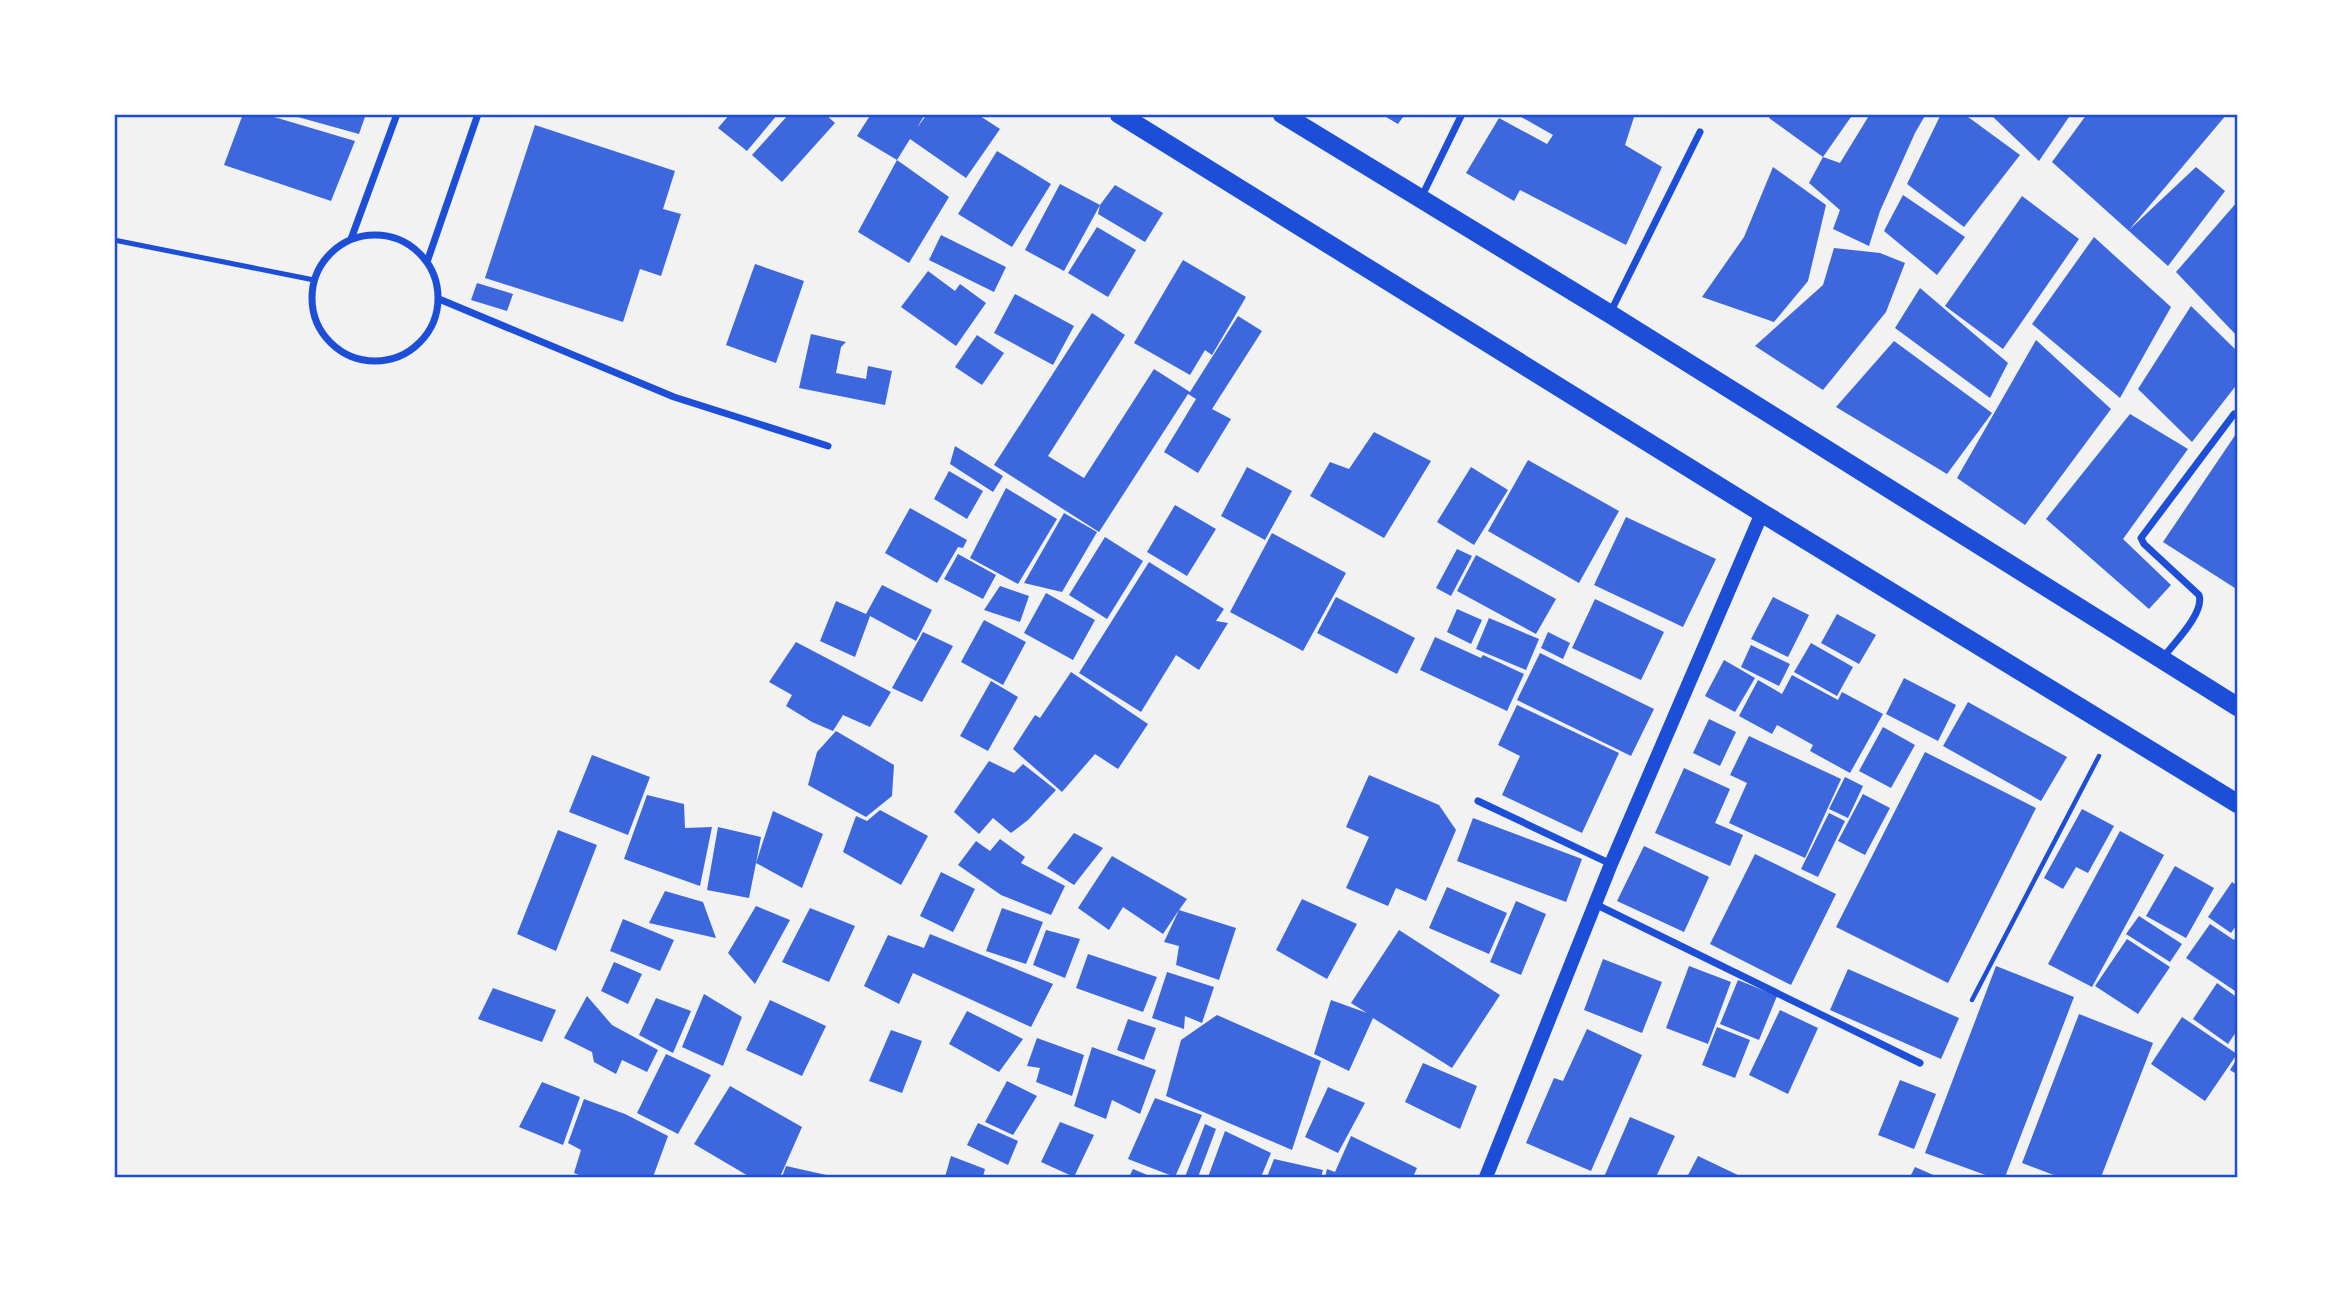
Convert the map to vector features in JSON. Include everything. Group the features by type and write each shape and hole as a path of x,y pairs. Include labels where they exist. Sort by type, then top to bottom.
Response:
{"highway":[{"path":"1119,114 1762,513 2238,804"},
{"path":"1282,114 1610,314 2238,707"}],"main road":[{"path":"1486,1177 1594,904 1762,513"}],"street":[{"path":"351,239 397,114"},
{"path":"427,262 478,114"},
{"path":"1420,200 1462,114"},
{"path":"1610,314 1700,132"},
{"path":"372,234 393,237 412,246 427,262 436,279 439,299 436,318 413,349 376,361 356,358 339,349 325,335 314,309 314,280 335,249 351,239 372,234"},
{"path":"439,299 674,397 828,446"},
{"path":"2161,660 2202,603 2199,595 2144,544 2141,538 2234,414"},
{"path":"1478,801 1611,864"},
{"path":"1594,904 1920,1063"}],"lane":[{"path":"114,240 314,280"}],"path":[{"path":"1972,1000 2113,727"}],"building":[{"path":"243,114 264,114 355,141 331,201 224,165"},
{"path":"287,114 366,114 359,134"},
{"path":"730,114 778,114 747,151 718,128"},
{"path":"789,114 825,114 835,123 782,182 752,155"},
{"path":"871,114 925,114 917,128 927,114 977,114 1000,129 966,178 910,139 897,160 857,136"},
{"path":"1381,114 1405,114 1398,124"},
{"path":"1516,114 1635,114 1625,145 1662,167 1626,245 1520,190 1514,201 1466,173 1499,118 1547,144 1553,135"},
{"path":"1771,114 1853,114 1823,157 1769,118"},
{"path":"1870,114 1926,114 1880,211 1869,246 1833,229 1840,210 1809,183 1823,157 1840,163"},
{"path":"1941,114 1964,114 2020,155 1964,227 1907,184"},
{"path":"1990,114 2071,114 2039,161"},
{"path":"2087,114 2227,114 2129,230 2196,167 2225,191 2168,266 2052,162"},
{"path":"535,125 675,171 663,209 681,214 661,276 640,269 623,322 485,278"},
{"path":"997,151 1051,184 1012,247 958,214"},
{"path":"897,160 949,197 909,263 858,232"},
{"path":"1773,167 1826,205 1808,281 1774,322 1702,297 1744,237"},
{"path":"1060,184 1100,205 1064,271 1025,250"},
{"path":"1115,185 1163,213 1145,242 1098,214 1100,205"},
{"path":"1903,195 1965,237 1937,275 1884,231"},
{"path":"2022,196 2079,239 2003,349 1945,306"},
{"path":"2238,201 2238,337 2176,272"},
{"path":"1097,227 1136,250 1108,297 1068,273"},
{"path":"941,235 1006,267 994,292 929,260"},
{"path":"2094,237 2171,307 2120,398 2032,324"},
{"path":"1834,248 1880,253 1905,263 1886,312 1823,390 1755,346 1823,285"},
{"path":"1183,260 1246,297 1212,355 1205,350 1190,375 1134,343"},
{"path":"755,264 804,281 776,363 726,345"},
{"path":"928,271 955,291 960,284 986,303 956,346 901,307"},
{"path":"477,283 513,294 507,311 471,300"},
{"path":"1920,288 2008,363 1990,398 1895,328"},
{"path":"1015,294 1074,326 1053,365 994,333"},
{"path":"2191,306 2238,352 2238,383 2192,442 2138,389"},
{"path":"1092,313 1125,335 1048,456 1084,478 1154,369 1190,392 1238,316 1262,331 1212,409 1231,419 1198,473 1164,452 1196,399 1188,394 1099,532 994,465"},
{"path":"811,334 846,342 841,347 836,373 866,379 868,366 892,371 885,405 799,388"},
{"path":"977,335 1004,353 982,385 955,367"},
{"path":"2036,340 2111,409 2025,525 1957,478"},
{"path":"1894,341 1992,413 1947,474 1836,407"},
{"path":"2130,414 2188,449 2123,539 2171,585 2149,609 2046,519"},
{"path":"2238,431 2238,590 2163,542"},
{"path":"1374,432 1431,461 1384,538 1310,496 1330,462 1349,469"},
{"path":"955,446 1003,476 993,492 950,464"},
{"path":"1528,460 1619,511 1579,583 1488,531"},
{"path":"1247,467 1292,491 1265,540 1221,516"},
{"path":"1471,467 1508,490 1474,545 1437,522"},
{"path":"949,471 983,491 967,519 934,499"},
{"path":"1006,488 1057,519 1018,584 970,558"},
{"path":"1175,505 1216,529 1187,576 1147,552"},
{"path":"910,508 967,540 963,548 958,547 937,583 885,553"},
{"path":"1064,513 1097,532 1062,592 1024,583"},
{"path":"1626,517 1716,559 1683,627 1594,585"},
{"path":"1272,533 1346,573 1303,651 1230,612"},
{"path":"1105,537 1143,561 1107,619 1069,595"},
{"path":"1457,549 1472,556 1451,596 1436,588"},
{"path":"958,554 996,575 983,599 944,579"},
{"path":"1476,555 1556,599 1536,634 1457,591"},
{"path":"1149,562 1224,609 1216,621 1228,623 1199,670 1176,655 1141,712 1079,673"},
{"path":"882,585 932,610 916,641 870,616 855,657 820,641 836,601 866,614"},
{"path":"1000,586 1029,596 1020,622 984,610"},
{"path":"1046,593 1095,620 1073,660 1024,633"},
{"path":"1336,597 1415,638 1397,674 1317,633"},
{"path":"1773,597 1809,615 1788,657 1751,639"},
{"path":"1595,599 1664,632 1641,680 1572,648"},
{"path":"1457,609 1482,620 1471,644 1447,632"},
{"path":"1837,614 1876,635 1859,664 1821,643"},
{"path":"1489,618 1539,639 1526,670 1476,649"},
{"path":"984,620 1026,642 1003,685 961,662"},
{"path":"923,632 953,646 922,702 892,688"},
{"path":"1548,632 1570,643 1563,659 1541,648"},
{"path":"1435,637 1524,674 1507,711 1420,670"},
{"path":"796,642 891,692 870,727 843,715 833,731 786,706 792,695 769,682"},
{"path":"1811,643 1853,667 1837,696 1794,672"},
{"path":"1751,645 1790,664 1779,686 1741,667"},
{"path":"1540,653 1654,709 1631,756 1517,700"},
{"path":"1724,660 1755,678 1735,712 1705,696"},
{"path":"1071,672 1148,724 1118,769 1095,754 1062,792 1013,749 1035,715 1040,718"},
{"path":"1792,675 1838,700 1842,692 1883,714 1850,773 1810,751 1813,745 1777,725 1772,734 1739,716 1758,680 1782,694"},
{"path":"1904,678 1956,705 1938,741 1886,714"},
{"path":"991,681 1018,697 988,751 960,736"},
{"path":"1968,702 2067,757 2041,801 1943,746"},
{"path":"1517,705 1619,753 1582,833 1502,795 1520,756 1498,745"},
{"path":"1709,719 1736,732 1720,766 1693,753"},
{"path":"1883,727 1915,745 1891,788 1859,771"},
{"path":"836,731 894,765 892,796 866,817 808,785 817,752"},
{"path":"1749,736 1841,779 1805,858 1729,823 1747,783 1730,775"},
{"path":"1925,752 2036,808 1948,983 1836,927"},
{"path":"592,755 650,777 628,835 569,812"},
{"path":"989,761 1014,773 1023,764 1056,790 1028,820 1011,833 993,818 979,834 954,812"},
{"path":"1684,768 1730,789 1715,823 1743,835 1730,866 1655,833"},
{"path":"1369,775 1439,805 1456,830 1426,901 1396,888 1388,906 1346,888 1369,837 1346,827"},
{"path":"1845,777 1863,786 1848,818 1829,809"},
{"path":"1863,794 1890,808 1865,855 1838,841"},
{"path":"647,795 684,804 685,828 712,827 700,886 624,859"},
{"path":"2082,809 2114,826 2088,873 2076,867 2063,889 2044,878"},
{"path":"880,810 928,836 901,885 843,852 856,816 867,821"},
{"path":"773,811 823,834 802,888 756,863"},
{"path":"1829,813 1845,821 1818,877 1801,869"},
{"path":"1473,818 1582,859 1566,902 1457,861"},
{"path":"718,827 761,837 749,898 707,890"},
{"path":"558,830 597,845 556,951 517,934"},
{"path":"2120,831 2164,855 2092,987 2048,964"},
{"path":"1074,833 1103,848 1074,885 1047,868"},
{"path":"1000,839 1025,857 1021,863 1065,886 1051,915 1001,895 958,865 976,841 990,851"},
{"path":"1644,846 1709,877 1684,932 1617,901"},
{"path":"1755,854 1836,894 1791,985 1710,944"},
{"path":"1112,856 1187,899 1163,934 1123,907 1109,930 1078,908"},
{"path":"2175,866 2214,888 2186,938 2146,916"},
{"path":"941,872 975,889 953,932 920,916"},
{"path":"2232,882 2238,886 2238,923 2231,933 2208,917"},
{"path":"1447,887 1507,913 1489,954 1429,928"},
{"path":"665,891 703,902 716,938 649,923"},
{"path":"1302,899 1357,924 1327,979 1276,950"},
{"path":"1516,901 1546,914 1521,975 1490,962"},
{"path":"756,906 790,920 755,984 728,953"},
{"path":"810,908 855,926 829,982 782,962"},
{"path":"1002,908 1043,922 1026,964 986,951"},
{"path":"1179,910 1236,928 1219,980 1176,965 1179,946 1164,942"},
{"path":"2139,916 2182,944 2170,962 2126,934"},
{"path":"623,919 674,940 660,971 610,951"},
{"path":"2210,924 2234,940 2238,935 2238,993 2186,958"},
{"path":"1046,930 1080,939 1065,978 1033,965"},
{"path":"1399,930 1500,995 1452,1068 1373,1018 1349,1071 1314,1054 1331,1000 1367,1013 1351,1003"},
{"path":"930,934 1053,984 1031,1027 913,973 899,1004 864,986 888,935 924,948"},
{"path":"2127,939 2170,967 2138,1014 2095,986"},
{"path":"1088,954 1157,977 1143,1012 1076,988"},
{"path":"1603,959 1662,982 1642,1033 1584,1010"},
{"path":"614,962 642,974 628,1004 601,991"},
{"path":"1689,966 1731,982 1708,1044 1666,1028"},
{"path":"1996,966 2074,997 2005,1177 1991,1177 1925,1153"},
{"path":"1848,969 1959,1018 1941,1059 1830,1010"},
{"path":"1167,972 1214,987 1202,1023 1185,1016 1184,1029 1152,1018"},
{"path":"1738,980 1777,996 1759,1040 1720,1024"},
{"path":"2217,983 2238,998 2238,1029 2228,1044 2193,1019"},
{"path":"493,988 556,1010 542,1042 478,1019"},
{"path":"704,994 742,1017 723,1066 682,1047"},
{"path":"587,996 612,1025 658,1050 647,1072 622,1060 616,1074 594,1062 592,1052 564,1038"},
{"path":"656,998 691,1011 673,1053 639,1035"},
{"path":"770,1000 826,1026 802,1076 746,1050"},
{"path":"1780,1010 1818,1028 1788,1094 1749,1075"},
{"path":"967,1011 1023,1039 999,1072 949,1044"},
{"path":"2079,1014 2153,1043 2101,1177 2059,1177 2022,1163"},
{"path":"1217,1015 1321,1061 1292,1150 1166,1096 1181,1040"},
{"path":"2182,1017 2237,1054 2205,1101 2151,1064"},
{"path":"1128,1019 1156,1028 1144,1060 1117,1050"},
{"path":"1717,1027 1750,1040 1735,1078 1702,1065"},
{"path":"1587,1029 1642,1055 1591,1171 1526,1143 1554,1078 1563,1081"},
{"path":"891,1030 922,1041 902,1093 869,1081"},
{"path":"1037,1038 1084,1055 1072,1096 1036,1082 1040,1068 1027,1066"},
{"path":"1092,1047 1156,1070 1140,1114 1112,1100 1106,1119 1074,1106"},
{"path":"666,1054 711,1075 678,1134 637,1113"},
{"path":"2238,1057 2238,1075 2230,1070"},
{"path":"1423,1063 1477,1086 1460,1129 1405,1102"},
{"path":"1900,1080 1936,1094 1914,1149 1878,1135"},
{"path":"1007,1081 1037,1096 1013,1135 985,1122"},
{"path":"542,1082 580,1097 563,1145 519,1127"},
{"path":"730,1086 802,1127 780,1177 750,1177 694,1144"},
{"path":"1328,1087 1365,1103 1338,1153 1305,1137"},
{"path":"1155,1098 1202,1115 1175,1177 1128,1159"},
{"path":"584,1099 625,1114 668,1136 653,1177 584,1177 574,1173 581,1150 568,1143"},
{"path":"1630,1117 1675,1136 1656,1177 1604,1177"},
{"path":"1060,1122 1094,1135 1074,1177 1041,1162"},
{"path":"978,1123 1018,1141 1008,1165 967,1145"},
{"path":"1205,1124 1216,1129 1198,1177 1185,1177"},
{"path":"1225,1131 1271,1153 1261,1177 1208,1177"},
{"path":"1351,1136 1417,1168 1413,1177 1325,1177 1327,1169 1335,1172"},
{"path":"951,1156 985,1169 983,1177 945,1177"},
{"path":"1698,1156 1742,1177 1687,1177"},
{"path":"1274,1159 1323,1170 1321,1177 1267,1177"},
{"path":"786,1166 831,1176 831,1177 782,1177"},
{"path":"1915,1167 1938,1177 1910,1177"},
{"path":"1133,1169 1152,1177 1129,1177"}]}
